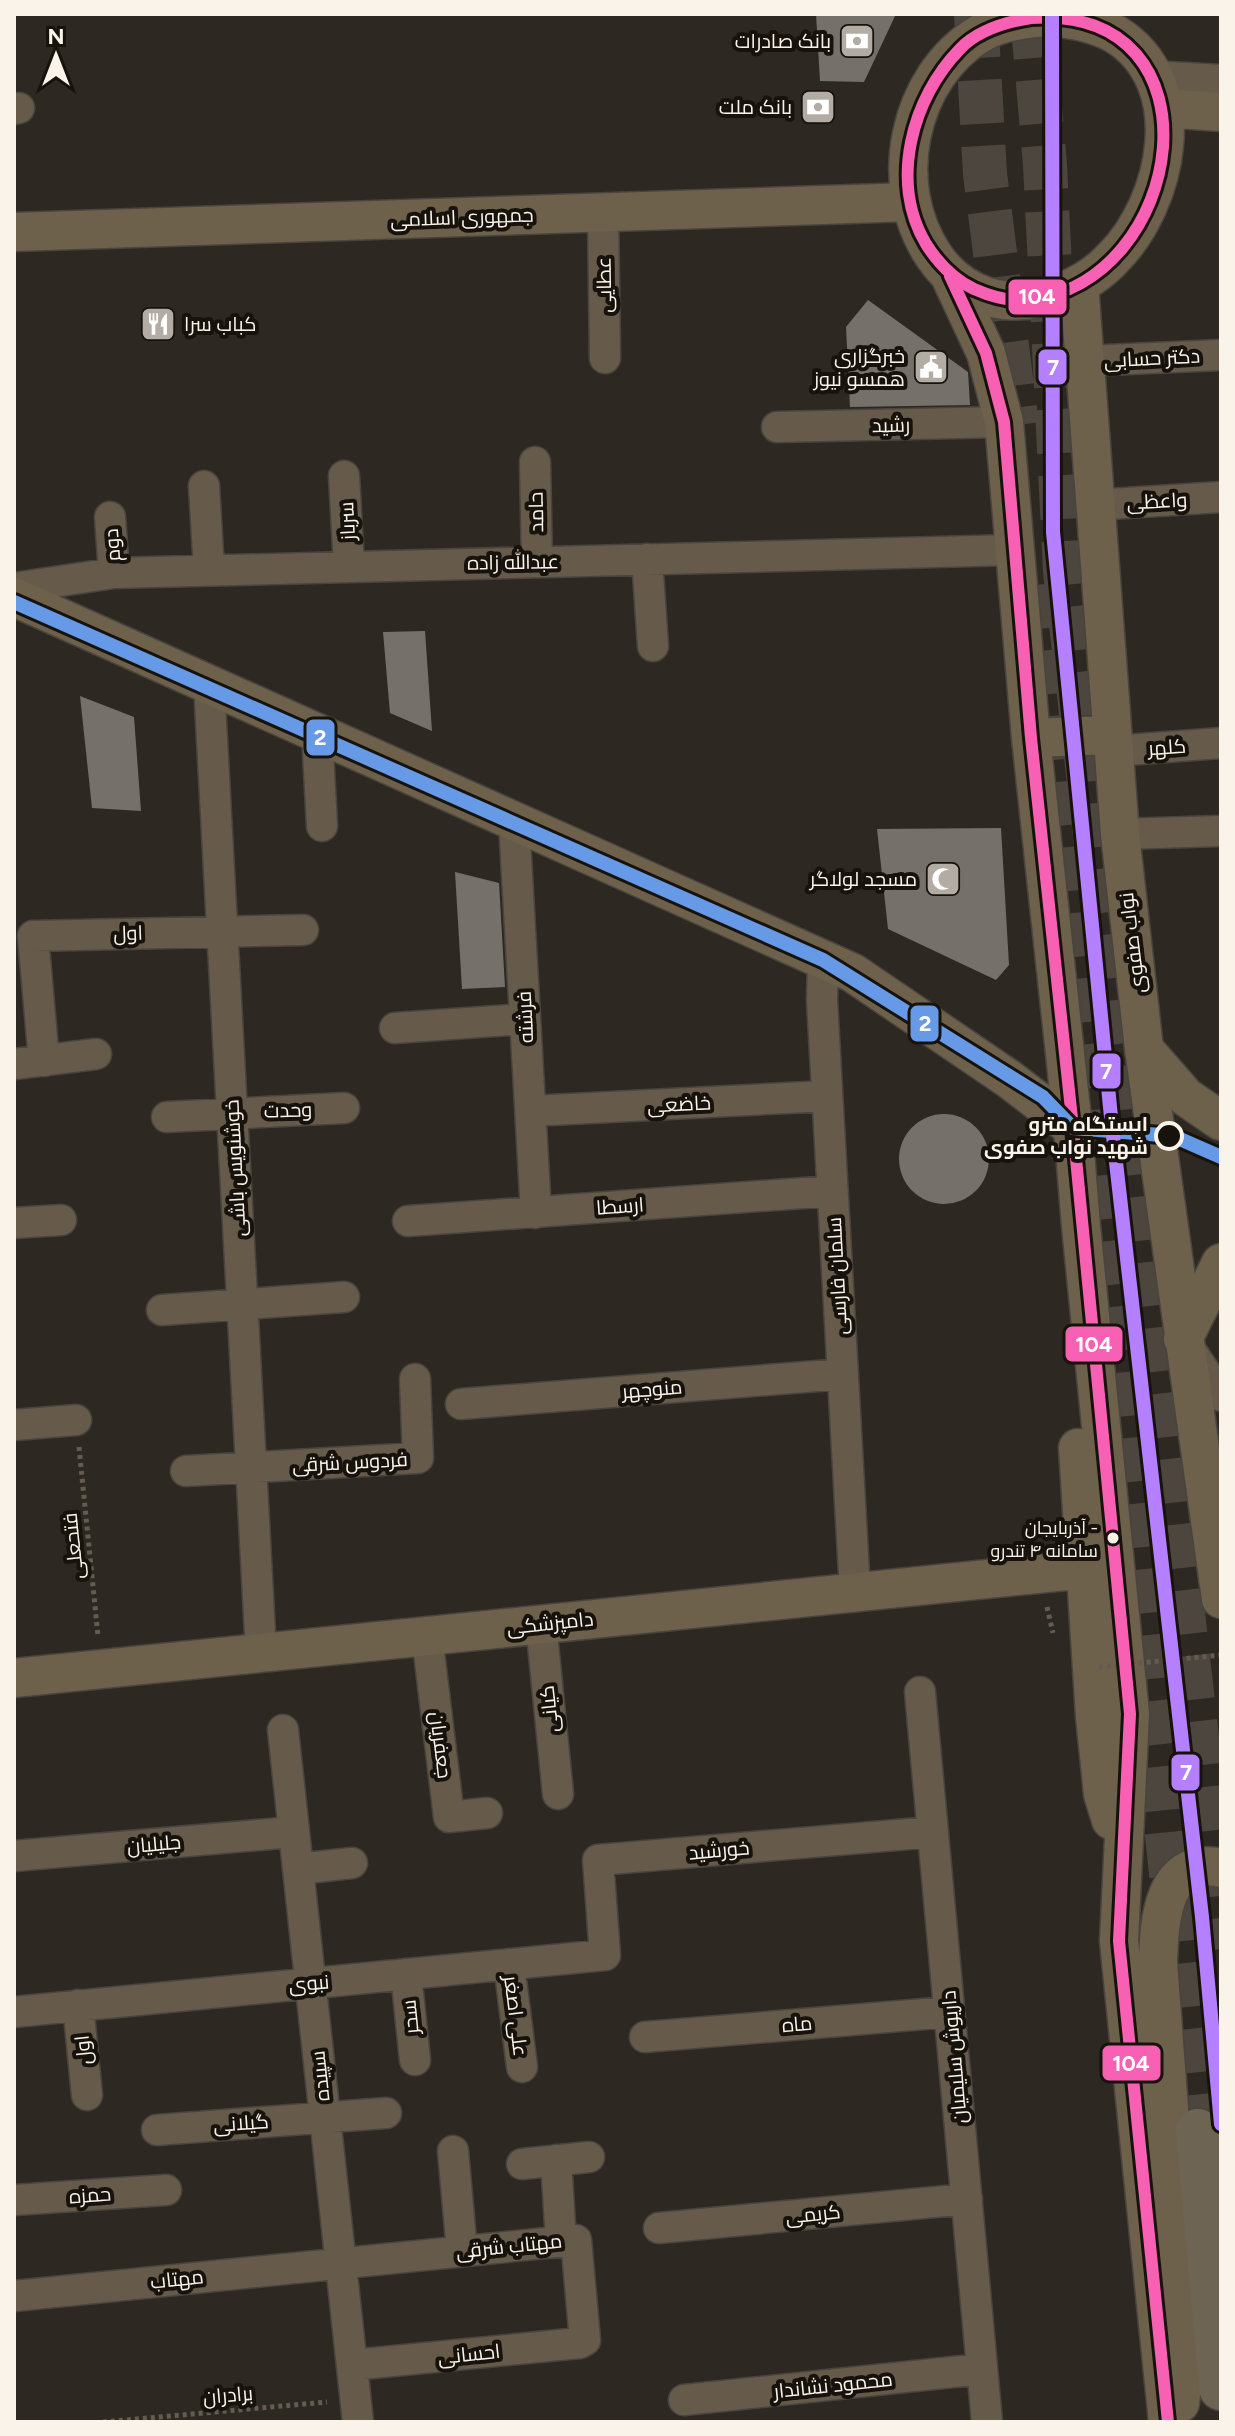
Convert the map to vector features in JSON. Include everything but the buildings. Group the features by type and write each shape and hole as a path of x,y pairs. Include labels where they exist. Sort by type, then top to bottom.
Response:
{"highway":[{"path":"1198,2131 1221,2388"}],"main road":[{"path":"950,276 967,288 1003,300 1044,297 1098,273 1130,239 1144,215 1155,191 1164,144 1158,92 1143,61 1095,21 1051,17 1007,23 983,32 963,26 916,120 907,178 917,226 927,246 950,276 986,353 1004,422 1031,738 1073,1128 1130,1714 1119,1941 1168,2422"},
{"path":"1158,92 1221,112"},
{"name":"جمهوری اسلامی","path":"14,232 911,202"},
{"name":"نواب صفوی","path":"1079,284 1120,834 1144,1049 1221,1599"},
{"path":"14,597 853,973 1009,1079 1073,1128"},
{"path":"1031,738 1112,743"},
{"path":"1144,1049 1186,1097 1221,1121"},
{"path":"1081,1226 1070,1309 1095,1716 1103,1794 1123,1861"},
{"path":"1183,1339 1221,1263"},
{"name":"دامپزشکی","path":"14,1678 1086,1569"},
{"path":"1176,2422 1186,2371 1187,2347 1158,1962 1159,1930 1167,1896 1178,1879 1196,1866 1221,1868"}],"street":[{"path":"1158,92 1221,80"},
{"name":"عطایی","path":"603,212 605,358"},
{"name":"دکتر حسابی","path":"1083,361 1221,355"},
{"name":"رشید","path":"777,427 1004,422"},
{"name":"حامد","path":"535,462 537,562"},
{"name":"سرباز","path":"344,476 349,566"},
{"path":"204,486 209,570"},
{"name":"واعظی","path":"1094,505 1221,497"},
{"name":"دوم","path":"110,517 114,573"},
{"name":"عبدالله زاده","path":"14,588 114,573 1014,550"},
{"path":"647,559 653,646"},
{"name":"خوشنویس باشی","path":"209,684 261,1652"},
{"path":"317,733 322,826"},
{"name":"کلهر","path":"1112,743 1221,743"},
{"name":"فرشته","path":"514,821 536,1213"},
{"path":"1120,834 1221,831"},
{"name":"اول","path":"29,1063 33,936 303,930"},
{"name":"سلمان فارسی","path":"823,960 822,1000 855,1592"},
{"path":"395,1028 525,1019"},
{"path":"29,1063 96,1054"},
{"name":"خاضعی","path":"531,1111 827,1096"},
{"name":"وحدت","path":"232,1113 344,1108"},
{"path":"167,1117 232,1113"},
{"name":"ارسطا","path":"408,1221 832,1191"},
{"path":"14,1223 61,1220"},
{"path":"162,1310 344,1297"},
{"path":"1183,1339 1221,1396"},
{"name":"منوچهر","path":"461,1404 843,1374"},
{"name":"فردوس شرقی","path":"251,1468 418,1458 415,1379"},
{"path":"14,1425 76,1420"},
{"path":"186,1471 251,1468"},
{"name":"کیانی","path":"541,1624 558,1794"},
{"name":"جعفریان","path":"427,1636 449,1817 487,1813"},
{"name":"داریوش سلیمیان","path":"920,1692 987,2422"},
{"name":"سپیده","path":"283,1730 357,2411"},
{"name":"جلیلیان","path":"14,1856 293,1832"},
{"name":"خورشید","path":"605,1955 598,1860 933,1832"},
{"path":"298,1869 352,1863"},
{"name":"نبوی","path":"14,2012 605,1955"},
{"name":"علی اصغر","path":"509,1964 522,2067"},
{"name":"سحر","path":"406,1974 415,2060"},
{"name":"اول","path":"78,2005 87,2095"},
{"name":"ماه","path":"645,2037 949,2012"},
{"path":"325,2118 386,2113"},
{"name":"گیلانی","path":"157,2130 325,2118"},
{"path":"453,2151 462,2251"},
{"path":"522,2164 589,2157"},
{"path":"556,2160 561,2241"},
{"name":"حمزه","path":"14,2200 166,2190"},
{"name":"کریمی","path":"659,2228 967,2199"},
{"name":"مهتاب شرقی","path":"341,2263 576,2240 585,2340"},
{"name":"مهتاب","path":"14,2296 341,2263"},
{"name":"احسانی","path":"352,2365 580,2343 585,2340"},
{"name":"محمود نشاندار","path":"684,2400 982,2369"}],"path":[{"name":"فتحعلی","path":"76,1420 101,1669"},
{"path":"1099,1667 1221,1655"},
{"name":"برادران","path":"103,2422 357,2411"}],"tunnel":[{"path":"976,14 985,174 1017,425"},
{"path":"1032,14 1045,165 1065,571 1221,1949"},
{"path":"1036,585 1198,2131"}],"transit line":[{"name":"7","path":"1052,14 1053,532 1112,1127 1202,1917 1221,2124"},
{"name":"104","path":"1031,18 1094,25 1136,54 1158,97 1163,148 1151,200 1123,248 1081,283 1027,300 1013,300 980,292 966,285 936,258 915,220 909,194 908,168 918,116 943,69 975,37 1002,25 1031,18"},
{"name":"104","path":"950,276 986,353 1004,422 1031,738 1073,1128 1130,1714 1119,1941 1168,2422"},
{"name":"2","path":"14,602 823,960 1043,1097 1073,1128 1173,1136 1221,1157"}],"place":[{"name":"بانک صادرات","path":"857,41"},
{"name":"بانک ملت","path":"818,107"},
{"name":"کباب سرا","path":"158,324"},
{"name":"خبرگزاری همسو نیوز","path":"931,367"},
{"name":"مسجد لولاگر","path":"943,879"},
{"name":"ایستگاه مترو شهید نواب صفوی","path":"1169,1136"},
{"name":"آذربایجان - سامانه ۴ تندرو","path":"1113,1538"}]}
